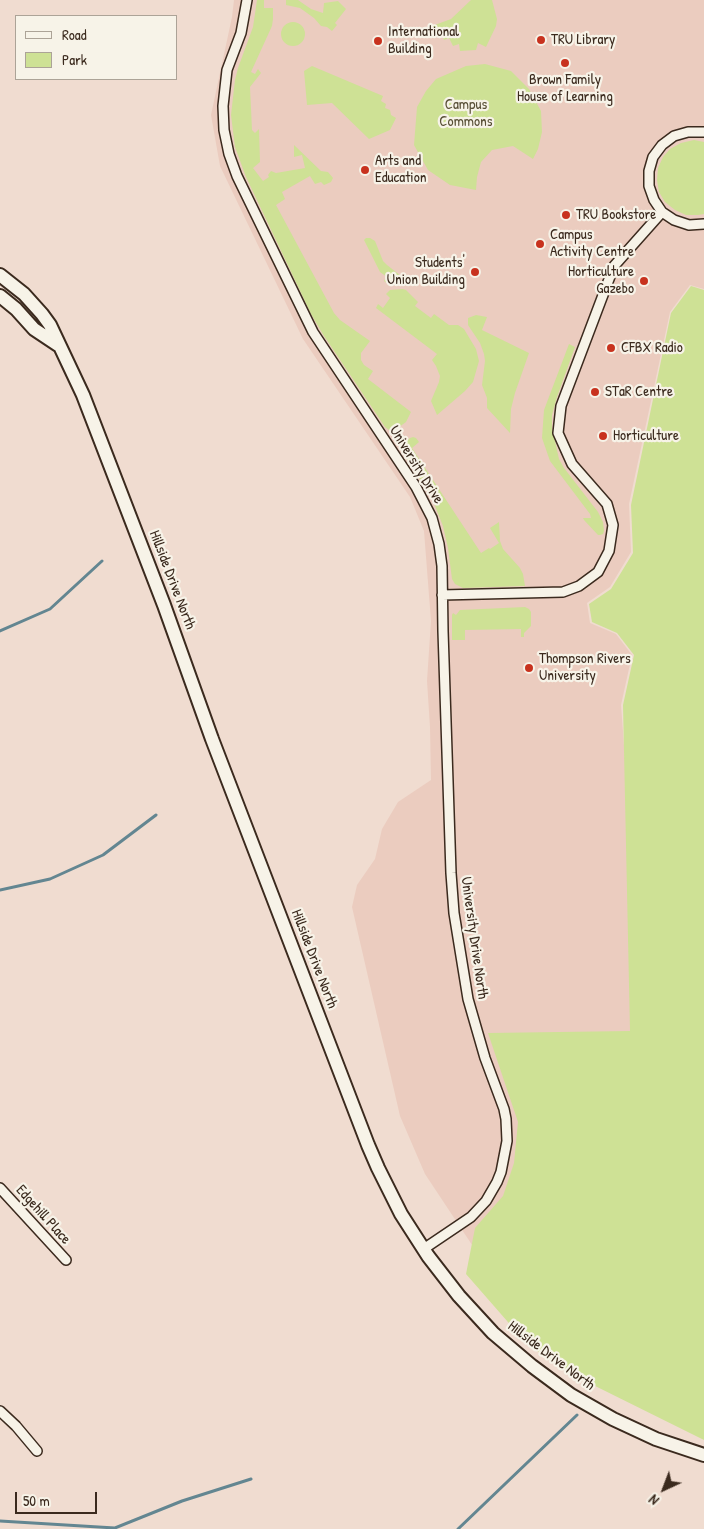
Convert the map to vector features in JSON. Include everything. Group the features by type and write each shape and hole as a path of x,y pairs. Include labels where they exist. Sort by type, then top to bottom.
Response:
{"street":[{"name":"University Drive","path":"247,0 241,33 227,70 223,106 228,154 313,332 416,487 432,518 439,544 442,566 442,595"},
{"path":"704,132 688,132 674,136 662,145 653,157 649,171 649,186 654,200 662,212 674,220 689,225 704,224"},
{"path":"442,595 563,592 579,586 598,572 609,551 613,525 607,504 572,464 558,433 561,406 614,266 662,212"},
{"name":"Hillside Drive North","path":"0,275 34,304 50,326 88,407 164,605 212,739 340,1071 378,1168 401,1214 428,1256 467,1305 512,1350 578,1399 634,1430 704,1455"},
{"path":"0,296 16,309 34,329 58,345"},
{"name":"University Drive North","path":"428,1246 471,1217 489,1196 497,1182 502,1167 507,1141 504,1108 483,1051 468,999 454,913 442,595"},
{"name":"Edgehill Place","path":"0,1188 66,1260"},
{"path":"393,1197 403,1207 458,1287 467,1305"},
{"path":"0,1411 16,1426 37,1451"}],"shaded area":[{"name":"Thompson Rivers University","path":"234,0 704,0 704,289 690,285 670,312 629,504 631,552 610,587 587,603 590,623 616,634 632,655 621,705 646,1039 488,1269 425,1174 400,1116 352,907 357,885 375,859 382,829 398,802 431,780 427,681 431,621 424,531 410,497 303,339 220,166 211,115"}],"green space":[{"path":"257,0 264,0 264,8 273,8 273,19 272,26 251,72 255,74 258,69 261,73 250,87 252,130 255,133 259,129 260,162 253,168 263,181 269,177 268,175 271,171 276,173 305,168 302,155 294,157 294,145 321,171 328,172 333,178 331,182 324,185 321,182 315,184 310,176 282,192 285,199 276,205 334,313 340,320 370,341 361,353 361,360 364,365 373,371 368,379 411,412 406,422 395,430 389,430 385,427 311,314 246,177 235,147 231,115 235,80 253,27"},
{"path":"286,0 298,0 311,9 323,13 324,3 338,1 346,9 335,23 337,25 332,31 327,27 321,26 314,18 300,8 286,5"},
{"path":"471,0 492,0 497,19 496,26 486,47 478,43 476,50 460,51 459,44 453,46 449,38 444,40 440,32 436,34 432,26 451,19"},
{"path":"293,22 301,26 305,34 301,42 293,46 285,42 281,34 285,26"},
{"name":"Campus Commons","path":"485,64 511,71 529,89 541,111 542,132 538,149 533,159 513,146 492,150 481,162 476,190 450,185 428,170 414,145 417,107 426,91 436,79 466,66"},
{"path":"312,66 383,96 381,101 386,104 385,108 390,110 391,115 396,118 390,130 369,139 332,103 307,105 304,71"},
{"path":"694,140 704,142 704,214 686,215 675,210 665,202 659,192 658,168 663,157 670,149 681,143"},
{"path":"366,238 375,241 383,261 401,276 403,280 401,284 388,284 384,281 387,277 380,272 364,240"},
{"path":"691,286 704,290 704,1440 577,1377 528,1345 466,1274 475,1228 503,1196 514,1163 518,1122 488,1033 630,1031 623,705 634,655 617,633 592,622 589,604 611,589 633,553 631,505 671,313"},
{"path":"403,289 418,302 415,306 431,318 434,314 449,325 458,325 464,329 476,349 479,361 473,382 437,415 431,401 440,376 432,360 437,354 376,308 378,304 383,308 390,298 386,294 390,290"},
{"path":"476,315 487,317 482,330 529,353 511,409 510,433 487,408 487,398 482,385 484,354 480,343 468,325 468,318"},
{"path":"569,344 575,347 557,397 552,415 552,428 559,459 598,512 603,522 604,531 600,535 584,520 583,518 591,518 590,514 550,461 542,438 544,410"},
{"path":"413,437 419,442 412,448 481,553 499,543 490,528 499,522 500,541 503,549 520,568 525,586 463,588 455,584 452,579 443,526 432,498 402,452 401,444"},
{"path":"525,607 531,612 531,626 524,633 524,637 521,637 521,629 465,630 465,640 452,640 453,613 456,615 460,610"}],"waterway":[{"path":"0,631 50,609 102,561"},
{"path":"0,890 50,879 103,855 156,815"},
{"path":"458,1529 577,1415"},
{"path":"0,1521 115,1528 182,1501 251,1479"}],"place":[{"name":"TRU Library","path":"541,40"},
{"name":"International Building","path":"378,41"},
{"name":"Brown Family House of Learning","path":"565,63"},
{"name":"Arts and Education","path":"365,170"},
{"name":"TRU Bookstore","path":"566,215"},
{"name":"Campus Activity Centre","path":"540,244"},
{"name":"Students' Union Building","path":"475,272"},
{"name":"Horticulture Gazebo","path":"644,281"},
{"name":"CFBX Radio","path":"611,348"},
{"name":"STaR Centre","path":"595,392"},
{"name":"Horticulture","path":"603,436"},
{"name":"Thompson Rivers University","path":"529,668"}]}
